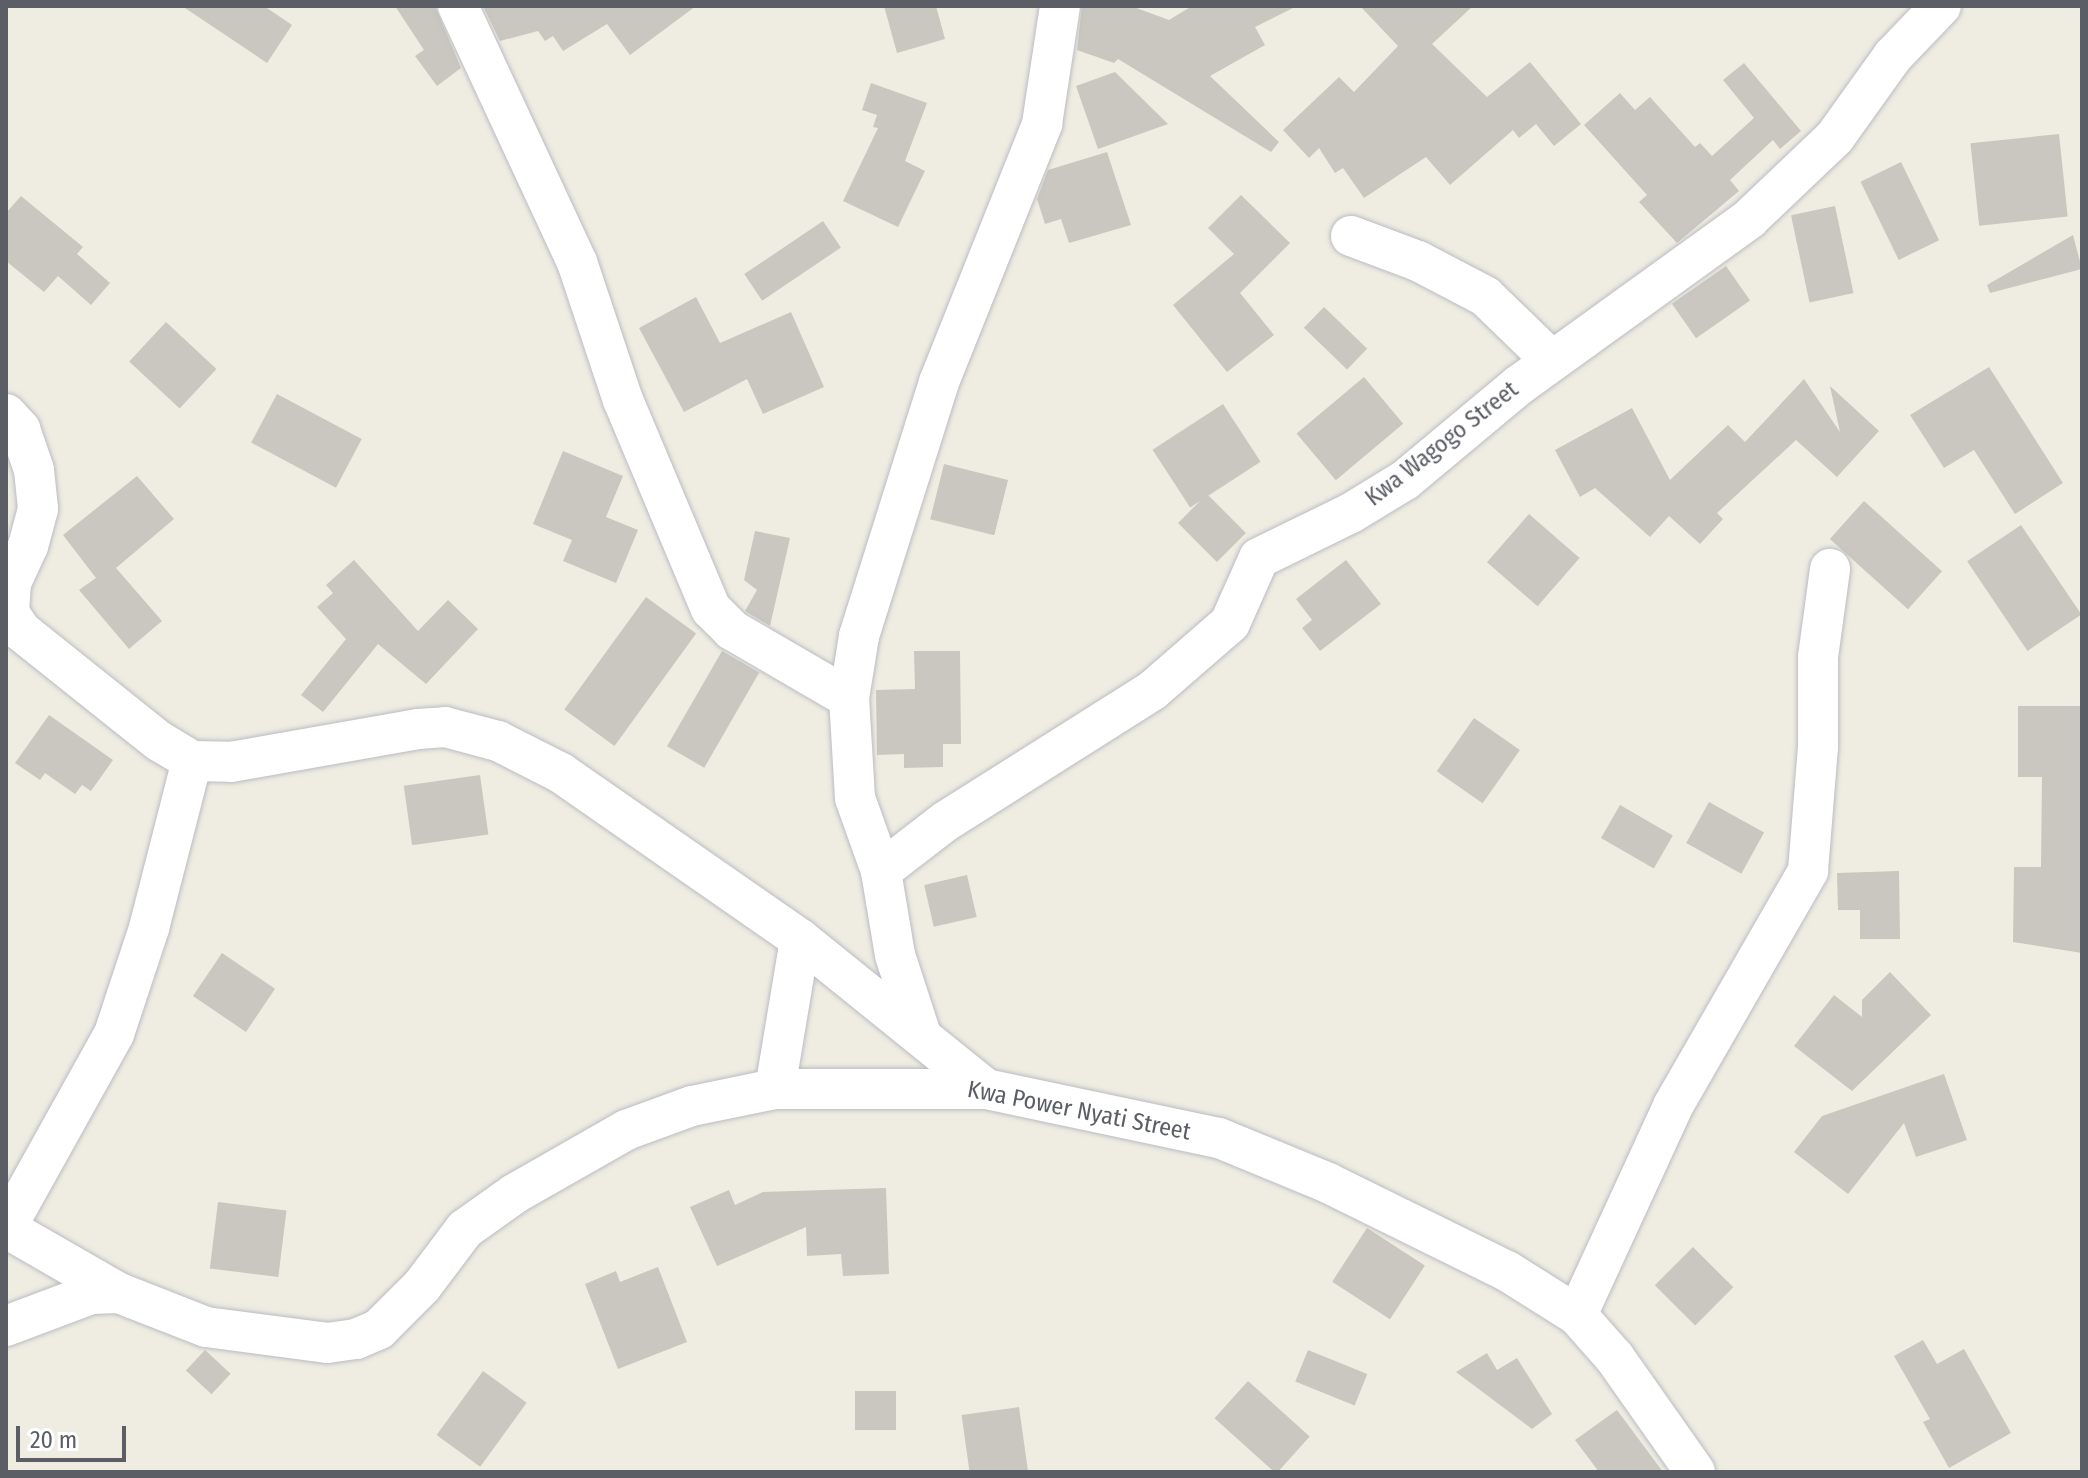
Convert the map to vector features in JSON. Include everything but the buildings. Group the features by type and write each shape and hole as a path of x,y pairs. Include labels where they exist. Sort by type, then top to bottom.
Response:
{"street":[{"path":"458,6 577,262 623,400 711,609 732,630 849,698"},
{"path":"920,1032 895,955 881,871 855,798 849,698 859,636 939,382 1042,124 1060,6"},
{"name":"Kwa Wagogo Street","path":"881,871 946,821 1153,690 1230,623 1259,558 1351,513 1405,480 1552,361 1787,186 1835,137 1893,56 1941,6"},
{"path":"1351,236 1418,261 1485,296 1552,361"},
{"path":"6,414 20,429 34,470 38,509 28,546 11,583 9,613 21,631 159,741 192,761 231,762 432,728 498,741 561,773 800,939 920,1032 986,1089"},
{"path":"1577,1315 1673,1106 1808,871 1818,747 1818,657 1830,569"},
{"path":"119,1293 6,1228 114,1034 149,928 192,761"},
{"path":"775,1089 800,939"},
{"name":"Kwa Power Nyati Street","path":"6,1326 91,1294 119,1293 206,1327 327,1343 356,1339 379,1329 422,1286 465,1229 514,1194 626,1130 692,1106 775,1089 986,1089 1219,1138 1328,1183 1507,1271 1577,1315 1615,1358 1695,1472"}]}
